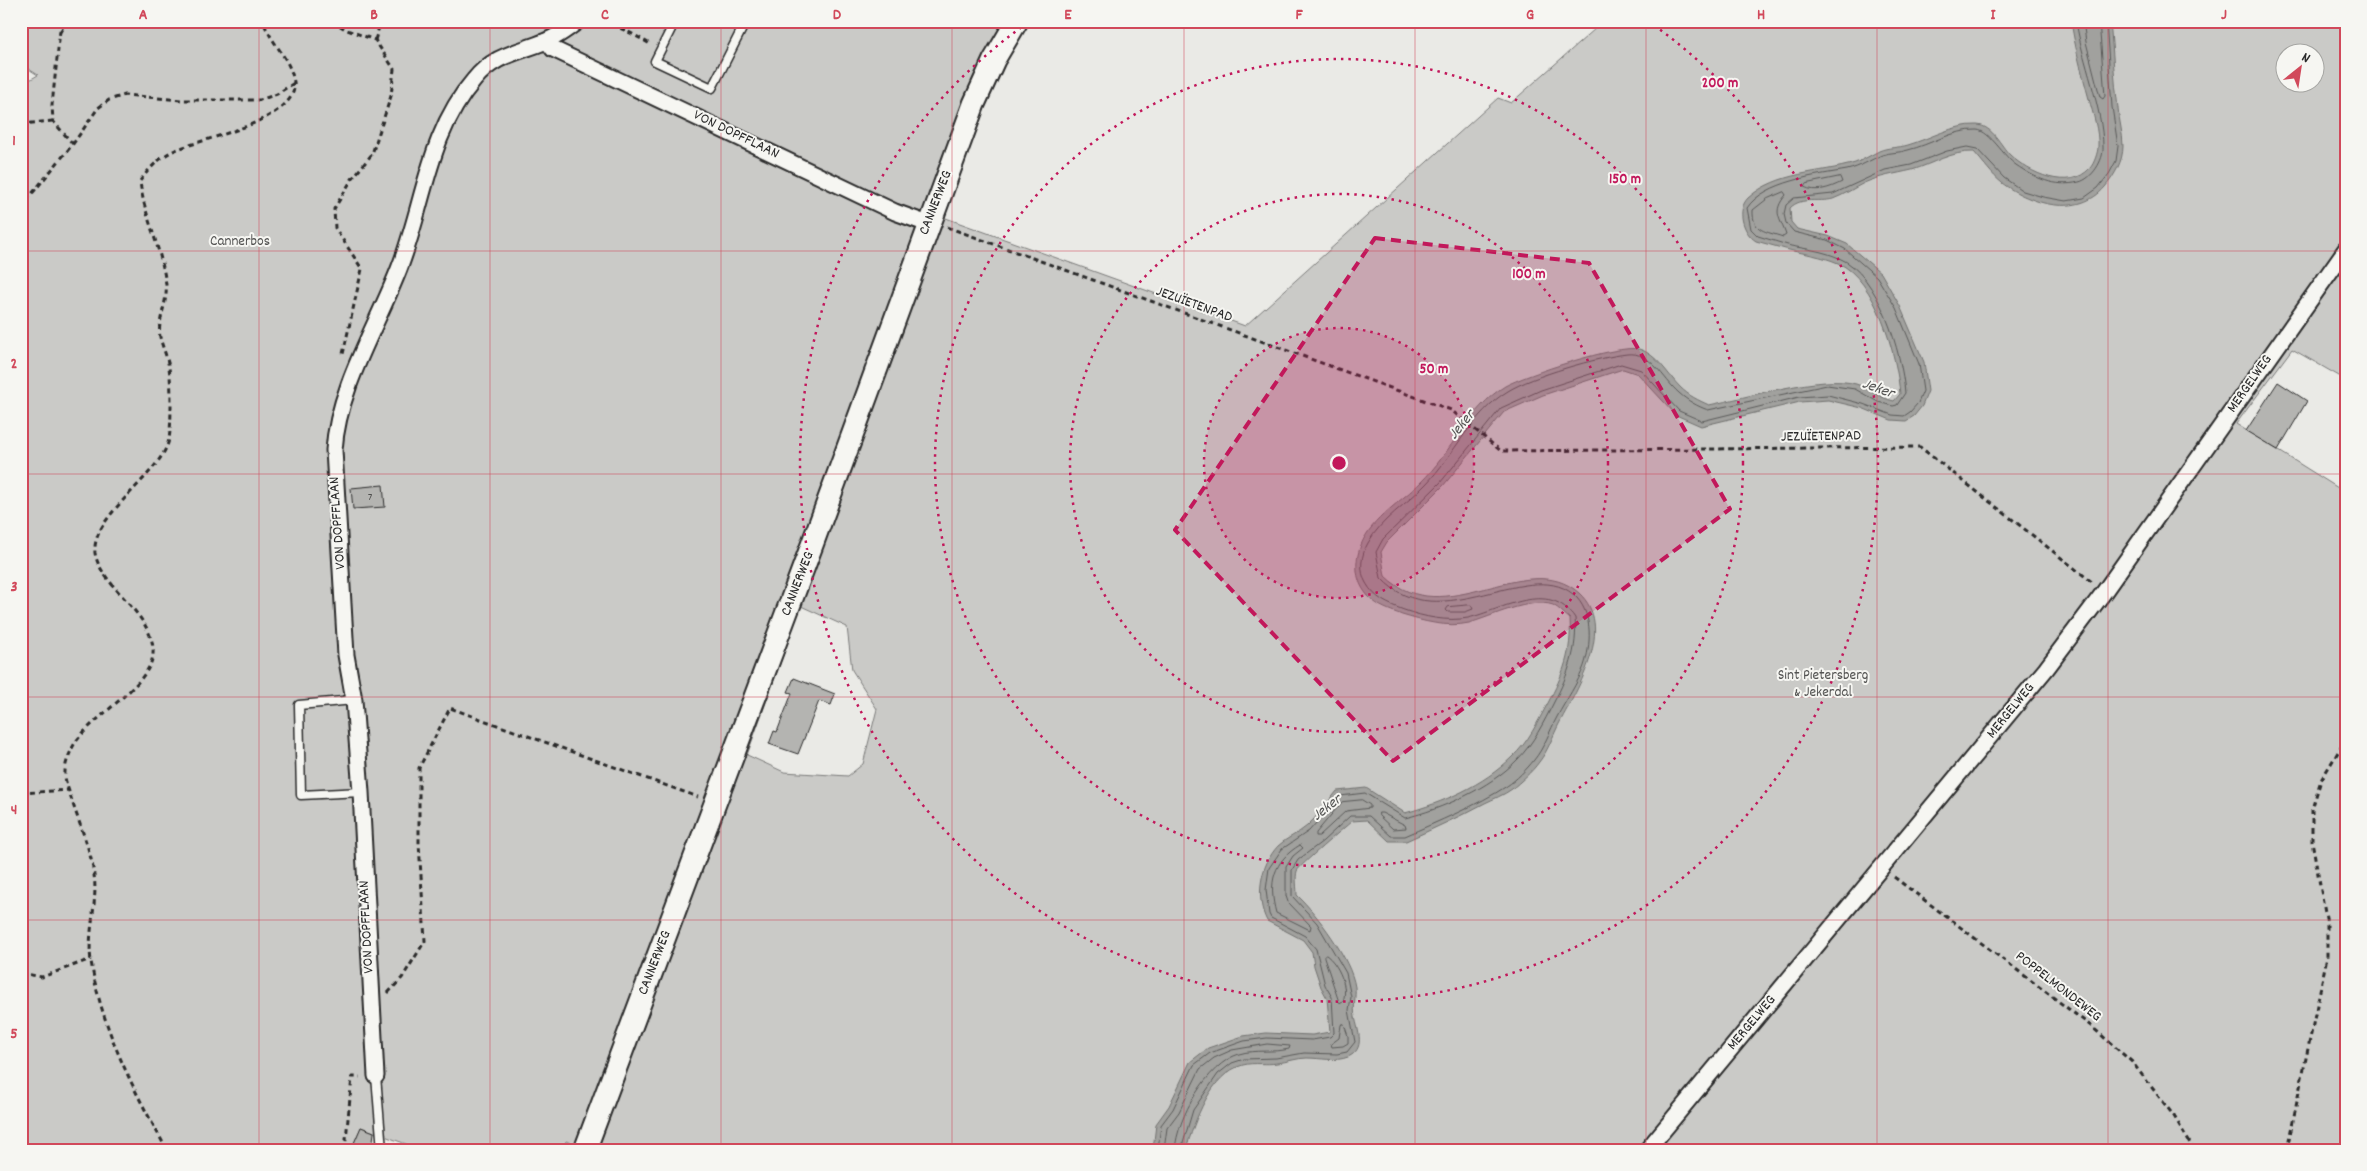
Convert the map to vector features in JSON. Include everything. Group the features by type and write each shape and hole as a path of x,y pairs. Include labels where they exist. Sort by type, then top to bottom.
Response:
{"main road":[{"name":"CANNERWEG","path":"585,1150 812,545 928,224 980,88 1017,21"}],"street":[{"name":"VON DOPFFLAAN","path":"376,1076 361,792 354,700 346,655 334,450 337,423 360,361 400,268 435,150 464,93 484,68 517,50 546,41 578,21"},
{"name":"VON DOPFFLAAN","path":"546,41 553,49 895,212 928,224"},
{"name":"MERGELWEG","path":"1647,1150 2046,669 2104,592 2346,249"}],"lane":[{"path":"675,21 655,61 712,88 746,21"},
{"path":"354,700 300,705 301,795 361,792"},
{"path":"376,1076 382,1150"}],"path":[{"path":"61,21 53,79 53,121 73,144"},
{"path":"58,35 67,21"},
{"path":"167,1150 120,1061 102,1006 91,959 94,875 64,773 72,748 95,722 116,704 146,670 153,654 149,634 99,565 95,551 99,534 109,516 159,463 169,441 169,366 160,335 168,295 165,276 143,204 140,180 152,165 171,152 254,124 279,110 293,95 294,83 287,60 266,31 263,21"},
{"path":"332,21 347,30 375,40 394,69 391,96 372,154 352,179 334,209 335,228 362,269 342,353 360,361"},
{"path":"375,40 381,21"},
{"path":"614,25 637,37"},
{"path":"21,207 73,144 98,108 109,100 125,95 181,100 260,100 277,94 294,83"},
{"path":"21,124 53,121"},
{"name":"JEZUÏETENPAD","path":"928,224 953,229 1451,410 1501,451 1920,447 2104,592"},
{"path":"371,1000 388,994 402,978 425,940 419,843 419,768 450,708 716,802"},
{"path":"2285,1150 2289,1140 2327,957 2327,924 2312,841 2312,808 2321,780 2346,739"},
{"path":"21,793 69,790"},
{"name":"POPPELMONDEWEG","path":"1882,868 2091,1026 2132,1062 2174,1116 2194,1150"},
{"path":"21,973 42,977 91,959"},
{"path":"345,1150 352,1077 376,1076"}],"highlighted area":[{"path":"1375,238 1589,263 1730,509 1393,761 1175,530"}],"green space":[{"name":"Sint Pietersberg & Jekerdal","path":"21,21 1029,21 996,77 943,217 1245,326 1498,98 1511,103 1604,21 2346,21 2346,380 2292,349 2236,424 2346,493 2346,1150 570,1150 573,1143 566,1141 563,1150 422,1150 361,1127 351,1150 21,1150 21,85 38,75 21,64","holes":["801,606 847,627 852,670 877,709 863,764 848,776 784,772 747,755"]}],"water":[{"name":"Jeker","path":"2071,21 2110,21 2115,87 2123,152 2118,168 2112,178 2094,197 2082,203 2069,205 2040,202 2014,191 2002,183 1974,152 1966,152 1912,170 1864,183 1833,199 1800,202 1790,208 1791,222 1797,229 1828,236 1847,244 1881,273 1900,306 1924,362 1928,391 1922,406 1914,416 1906,421 1891,420 1862,408 1828,400 1800,402 1701,426 1676,415 1638,374 1623,369 1543,395 1504,412 1443,486 1387,542 1381,552 1385,576 1408,591 1433,597 1459,594 1510,582 1535,579 1558,581 1579,593 1590,607 1594,623 1594,640 1584,675 1542,758 1509,791 1406,841 1389,841 1367,820 1352,821 1297,871 1297,895 1314,913 1332,938 1347,963 1352,976 1355,987 1354,1013 1359,1034 1359,1045 1354,1054 1338,1059 1303,1058 1273,1064 1247,1064 1232,1070 1213,1088 1206,1100 1199,1113 1186,1150 1153,1150 1156,1124 1169,1106 1190,1062 1208,1048 1243,1036 1266,1033 1312,1035 1330,1032 1327,998 1314,966 1312,952 1303,940 1267,921 1263,912 1260,892 1263,872 1267,862 1278,846 1307,826 1337,791 1366,788 1405,813 1448,798 1476,784 1501,767 1523,745 1548,703 1562,673 1570,642 1570,619 1553,605 1544,603 1522,606 1469,623 1452,625 1402,615 1376,603 1364,591 1357,572 1357,559 1361,545 1372,527 1432,470 1471,418 1492,395 1505,386 1551,368 1612,351 1639,349 1651,355 1683,390 1709,405 1804,384 1824,382 1856,384 1894,401 1900,394 1889,340 1874,301 1863,285 1851,272 1838,263 1756,241 1748,233 1743,221 1742,209 1744,203 1760,189 1786,178 1855,163 1882,150 1908,145 1951,129 1968,125 1983,126 1988,129 2010,155 2018,162 2038,173 2060,179 2071,179 2081,175 2090,168 2096,158 2098,135"}],"building":[{"path":"2278,382 2307,401 2278,450 2246,431"},
{"path":"383,485 385,507 353,509 351,488"},
{"path":"794,678 835,694 831,705 819,701 798,754 769,744 774,731 777,732 792,693 788,692"},
{"path":"361,1127 374,1132 372,1150 351,1150"}],"park label":[{"name":"Cannerbos","path":"240,242"}]}
